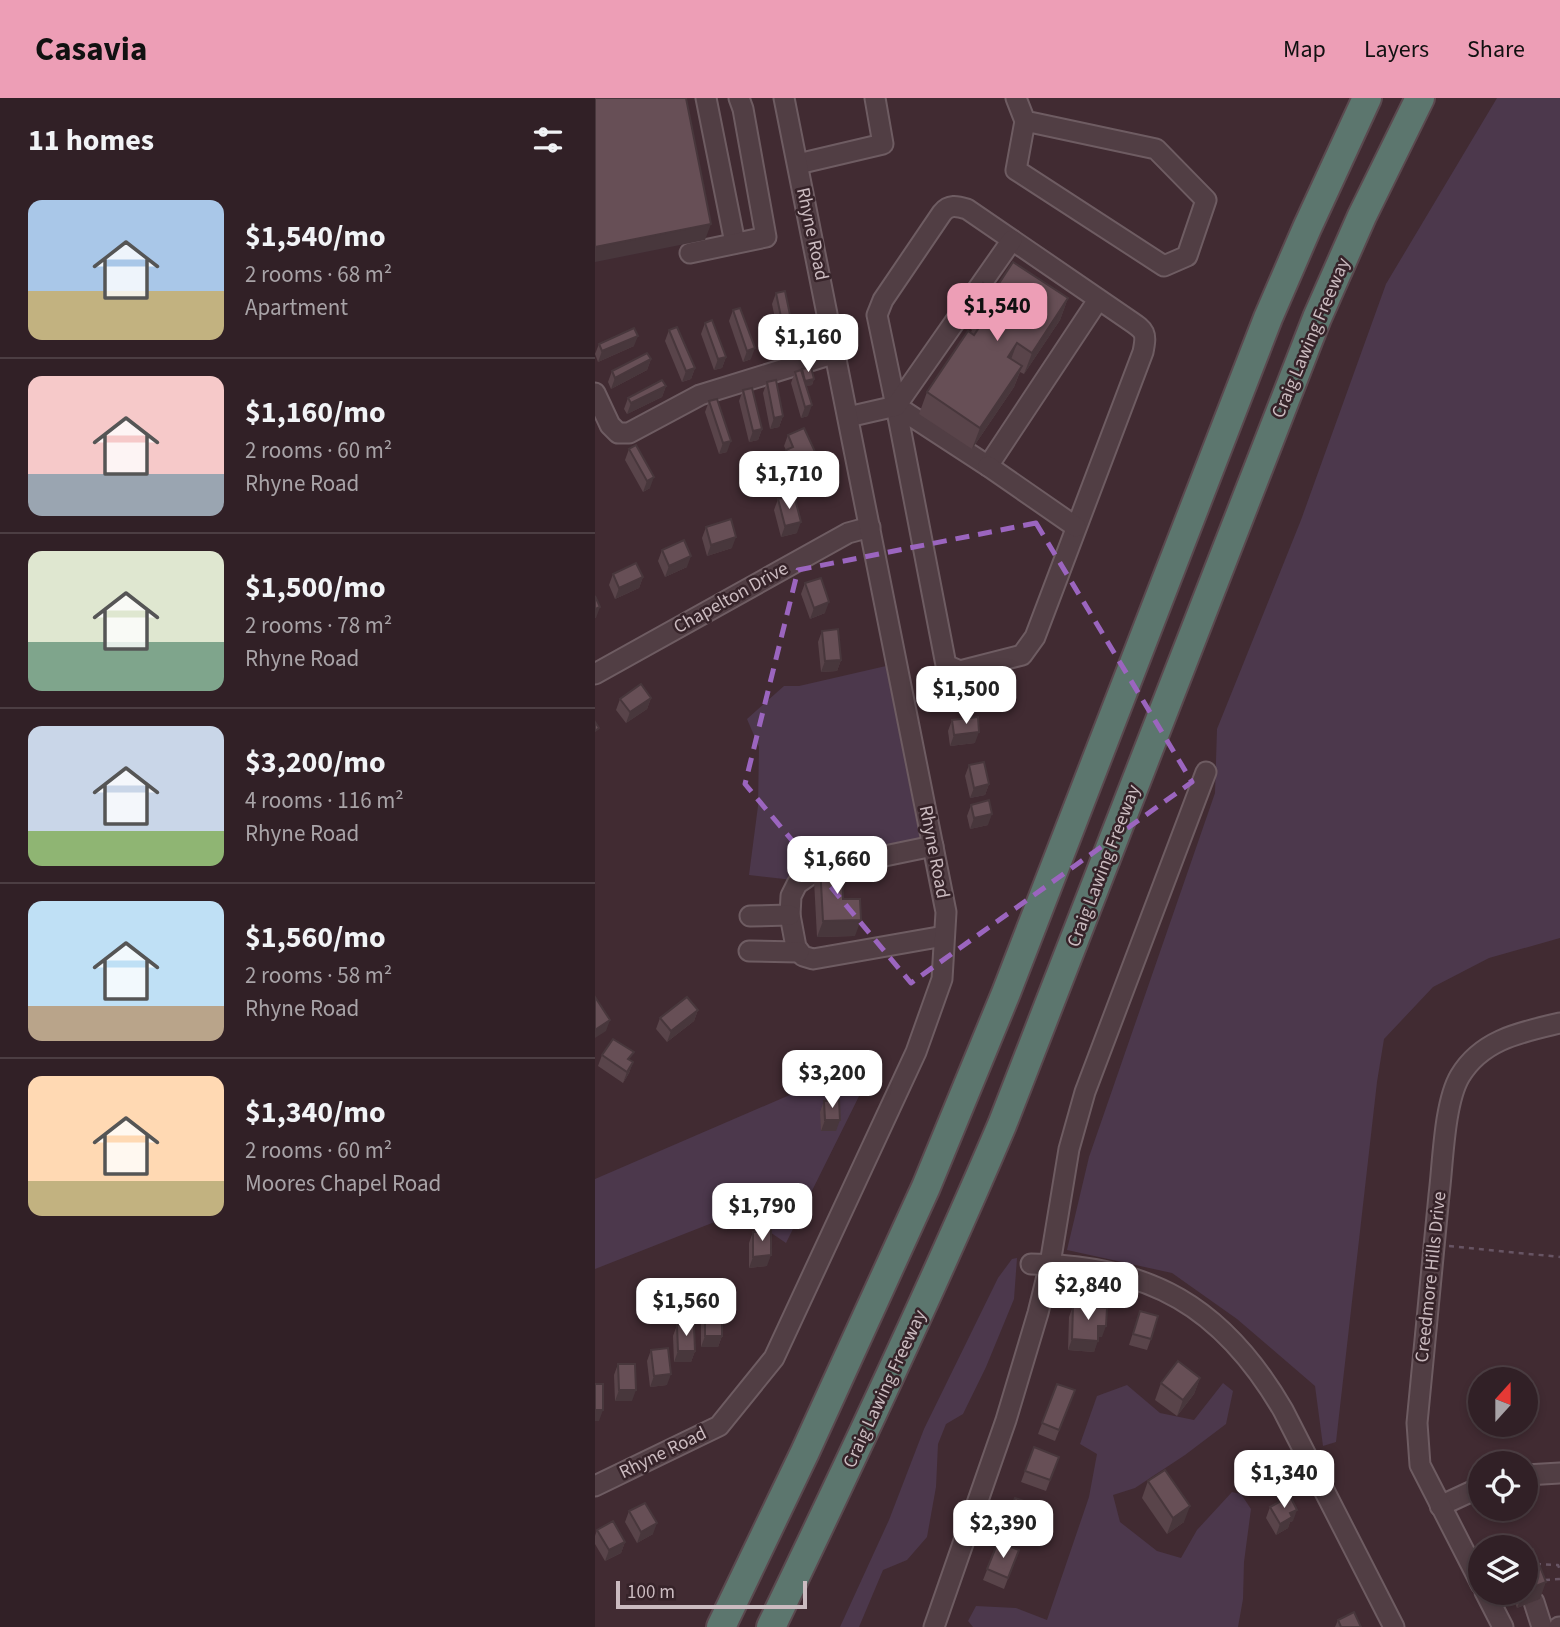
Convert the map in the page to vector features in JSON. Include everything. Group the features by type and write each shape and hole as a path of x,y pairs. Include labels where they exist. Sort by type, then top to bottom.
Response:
{"highway":[{"path":"721,1627 879,1293 970,1082 1263,330 1367,98"},
{"name":"Craig Lawing Freeway","path":"771,1627 867,1428 948,1251 1022,1076 1317,318 1419,98"},
{"path":"788,1627 867,1428"},
{"path":"702,1627 805,1452"}],"street":[{"path":"706,98 735,243"},
{"path":"690,253 766,237 739,98"},
{"name":"Rhyne Road","path":"595,1486 719,1426 774,1357 916,1052 942,979 946,912 784,98"},
{"path":"797,164 883,144 875,98"},
{"path":"1016,98 1025,121 1016,170 1164,266 1188,256 1206,200 1156,149 1025,121"},
{"path":"956,206 967,209 1012,240 1142,329 1146,337 1143,352 1030,647 1022,655 960,671 946,665 877,315 883,300 946,208 956,206"},
{"path":"848,417 895,407 1012,240"},
{"path":"988,466 1098,300"},
{"path":"595,393 610,425 618,433 629,433 700,395 836,353"},
{"path":"895,407 988,466 1076,527"},
{"name":"Chapelton Drive","path":"595,674 848,533 870,527"},
{"path":"934,1627 1006,1420 1040,1264 1085,1091 1206,772"},
{"path":"933,846 817,870 797,884 790,915 799,952 813,959 944,936"},
{"path":"750,916 790,915"},
{"path":"749,951 799,952"},
{"name":"Creedmore Hills Drive","path":"1468,1559 1420,1465 1417,1423 1444,1145 1453,1092 1461,1074 1479,1054 1496,1042 1516,1033 1560,1023"},
{"path":"1040,1264 1083,1265 1135,1278 1177,1297 1214,1323 1236,1343 1269,1385 1394,1627"},
{"path":"1538,1474 1560,1473"},
{"path":"1440,1506 1468,1493"},
{"path":"1492,1605 1503,1627"},
{"path":"1535,1605 1542,1627"}],"path":[{"path":"1449,1247 1560,1257"},
{"path":"1538,1564 1557,1565 1560,1570"},
{"path":"1545,1580 1560,1579"}],"highlighted area":[{"path":"1036,523 1192,782 911,983 745,784 798,570"}],"shaded area":[{"path":"1497,98 1560,98 1560,938 1489,958 1433,987 1384,1039 1336,1442 1323,1446 1315,1386 1237,1319 1172,1273 1067,1250 1089,1157 1215,793 1217,729 1301,520 1386,284"},
{"path":"886,666 921,843 864,857 831,857 793,880 749,875 758,806 759,747 747,719 784,686 799,686"},
{"path":"874,1066 786,1243 740,1212 595,1269 595,1179 815,1084"},
{"path":"1017,1258 1014,1299 986,1367 963,1414 946,1424 938,1444 936,1487 927,1537 907,1560 883,1570 859,1627 840,1627 889,1520 924,1429 998,1278 1012,1259"},
{"path":"1223,1383 1233,1391 1226,1424 1135,1488 1113,1495 1120,1522 1157,1551 1181,1558 1197,1530 1232,1492 1241,1494 1251,1509 1238,1627 973,1627 968,1621 976,1606 1016,1608 1047,1620 1089,1497 1097,1454 1080,1444 1097,1396 1127,1385 1160,1413 1194,1420"}],"building":[{"path":"595,98 686,98 711,224 595,247"},
{"path":"1013,262 1068,298 1032,353 1017,343 1008,357 1022,366 980,428 927,392 968,331 974,335 984,320 977,316 981,310 970,303 983,283 994,291"},
{"path":"785,291 794,334 785,336 776,293"},
{"path":"740,308 755,348 747,351 733,310"},
{"path":"712,320 726,357 718,359 705,323"},
{"path":"677,327 695,368 686,371 669,330"},
{"path":"634,328 638,336 602,351 599,344"},
{"path":"647,353 651,359 615,378 612,371"},
{"path":"811,367 814,379 805,381 802,369"},
{"path":"801,370 812,405 805,407 795,372"},
{"path":"662,380 666,386 631,403 628,398"},
{"path":"776,380 783,416 774,418 767,382"},
{"path":"752,388 762,429 753,431 743,390"},
{"path":"717,399 731,441 723,443 709,401"},
{"path":"804,428 817,456 793,467 786,450 793,447 788,435"},
{"path":"636,445 654,477 647,481 629,449"},
{"path":"794,495 801,522 785,526 778,499"},
{"path":"731,519 736,537 711,545 706,527"},
{"path":"684,540 691,556 669,566 662,550"},
{"path":"636,563 643,577 619,588 613,574"},
{"path":"821,578 829,602 814,608 805,583"},
{"path":"595,596 600,607 595,609"},
{"path":"838,629 841,660 825,661 822,631"},
{"path":"641,684 651,698 630,712 620,699"},
{"path":"978,717 979,732 954,735 952,720"},
{"path":"984,762 989,784 974,788 969,765"},
{"path":"989,800 992,814 974,818 971,805"},
{"path":"842,863 843,899 860,899 861,920 823,921 820,864"},
{"path":"595,997 610,1020 595,1030"},
{"path":"687,997 698,1010 671,1031 660,1018"},
{"path":"613,1039 634,1052 628,1059 633,1062 627,1072 602,1055"},
{"path":"839,1100 840,1120 825,1120 824,1101"},
{"path":"763,1228 771,1228 771,1255 753,1257 753,1232 763,1232"},
{"path":"1073,1306 1107,1308 1106,1326 1098,1326 1098,1341 1072,1339"},
{"path":"705,1310 722,1310 722,1336 705,1336"},
{"path":"1140,1311 1158,1316 1151,1339 1133,1334"},
{"path":"677,1325 694,1325 695,1351 678,1351"},
{"path":"668,1348 671,1374 654,1376 651,1350"},
{"path":"1178,1361 1200,1378 1183,1400 1161,1383"},
{"path":"618,1364 635,1364 636,1390 619,1390"},
{"path":"595,1384 603,1384 603,1410 595,1410"},
{"path":"1057,1384 1075,1390 1059,1430 1042,1423"},
{"path":"1034,1447 1059,1457 1050,1480 1025,1471"},
{"path":"1165,1470 1190,1506 1173,1518 1148,1481"},
{"path":"1290,1496 1297,1510 1290,1513 1292,1517 1280,1524 1270,1507"},
{"path":"1015,1498 1033,1504 1026,1520 1032,1522 1028,1533 1005,1524"},
{"path":"645,1503 657,1523 641,1532 629,1511"},
{"path":"613,1521 625,1542 609,1550 597,1530"},
{"path":"998,1542 1019,1550 1008,1578 987,1569"},
{"path":"1538,1562 1546,1582 1538,1585"},
{"path":"1354,1612 1361,1627 1341,1627 1338,1620"}]}
